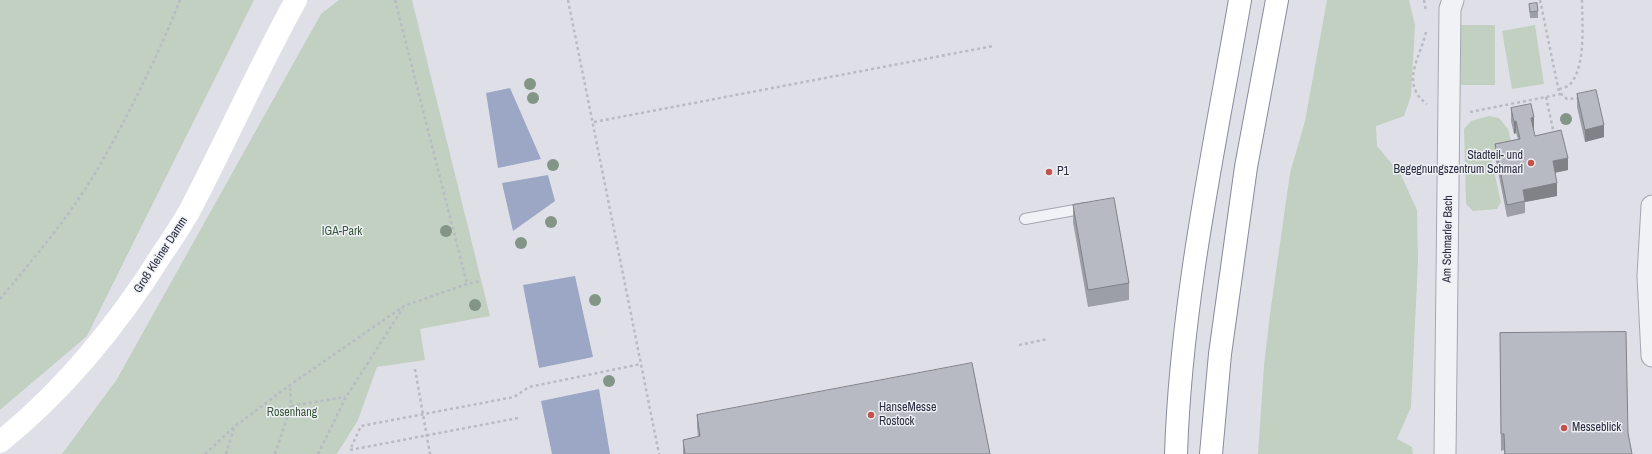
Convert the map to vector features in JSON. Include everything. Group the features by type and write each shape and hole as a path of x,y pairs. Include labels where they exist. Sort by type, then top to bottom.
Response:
{"main road":[{"name":"Groß Kleiner Damm","path":"276,35 290,0"},
{"name":"Groß Kleiner Damm","path":"0,442 56,392 95,349 143,285 189,211 276,35 296,0"},
{"path":"1176,454 1182,356 1208,180 1240,0"},
{"path":"1211,454 1220,354 1246,167 1277,0"}],"street":[{"name":"Am Schmarler Bach","path":"1445,454 1450,116 1450,9 1453,0"},
{"path":"1652,206 1648,276 1652,356"}],"lane":[{"path":"1025,219 1086,208"}],"path":[{"path":"0,299 58,227 96,170 142,83 180,0"},
{"path":"395,0 467,284"},
{"path":"568,0 594,122 659,454"},
{"path":"1424,0 1426,12"},
{"path":"1540,0 1560,94"},
{"path":"1559,89 1566,87 1572,82 1579,61 1582,30 1582,0"},
{"path":"1427,27 1424,43 1413,68 1414,87 1423,102 1434,109 1450,116 1560,94 1570,100 1583,97"},
{"path":"594,122 993,46"},
{"path":"1546,97 1554,137"},
{"path":"205,454 234,427 404,306 467,284 481,281"},
{"path":"318,454 346,397 404,306"},
{"path":"1020,345 1048,339"},
{"path":"518,418 350,450 361,426 514,397 529,387 641,364"},
{"path":"415,369 430,454"},
{"path":"275,454 291,406 290,386"},
{"path":"291,406 346,397"},
{"path":"226,454 234,427"}],"green space":[{"path":"0,0 254,0 87,336 0,410"},
{"name":"IGA-Park","path":"339,0 412,0 490,316 420,329 425,360 377,367 358,420 337,454 62,454 117,379 321,14"},
{"path":"1327,0 1409,0 1415,25 1411,96 1404,116 1376,126 1377,146 1401,175 1417,210 1418,261 1411,407 1397,439 1412,447 1413,454 1258,454 1264,365 1290,173 1305,121"},
{"path":"1461,25 1495,25 1495,85 1461,85"},
{"path":"1535,25 1544,84 1512,89 1502,31"},
{"path":"1489,116 1499,118 1508,129 1512,145 1508,149 1490,153 1501,202 1497,209 1473,211 1466,204 1464,129 1471,121"}],"water":[{"path":"510,88 541,159 498,168 486,93"},
{"path":"548,175 555,201 513,231 502,183"},
{"path":"575,276 593,357 539,368 523,285"},
{"path":"599,389 610,454 552,454 541,401"}],"building":[{"path":"1537,3 1538,11 1530,12 1529,4"},
{"path":"1596,90 1604,125 1585,130 1577,94"},
{"name":"Stadteil- und Begegnungszentrum Schmarl","path":"1531,104 1534,117 1531,118 1535,136 1561,130 1568,158 1553,161 1557,183 1523,190 1525,201 1507,205 1495,144 1520,139 1511,108"},
{"path":"1114,198 1129,283 1088,290 1073,205"},
{"path":"1626,332 1628,433 1632,454 1505,454 1504,434 1501,434 1500,333"},
{"name":"HanseMesse Rostock","path":"972,363 990,454 685,454 683,440 700,436 697,415"}],"place":[{"name":"Stadteil- und Begegnungszentrum Schmarl","path":"1531,163"},
{"name":"P1","path":"1049,172"},
{"name":"HanseMesse Rostock","path":"871,415"},
{"name":"Messeblick","path":"1564,428"}],"park label":[{"name":"Rosenhang","path":"292,413"}]}
